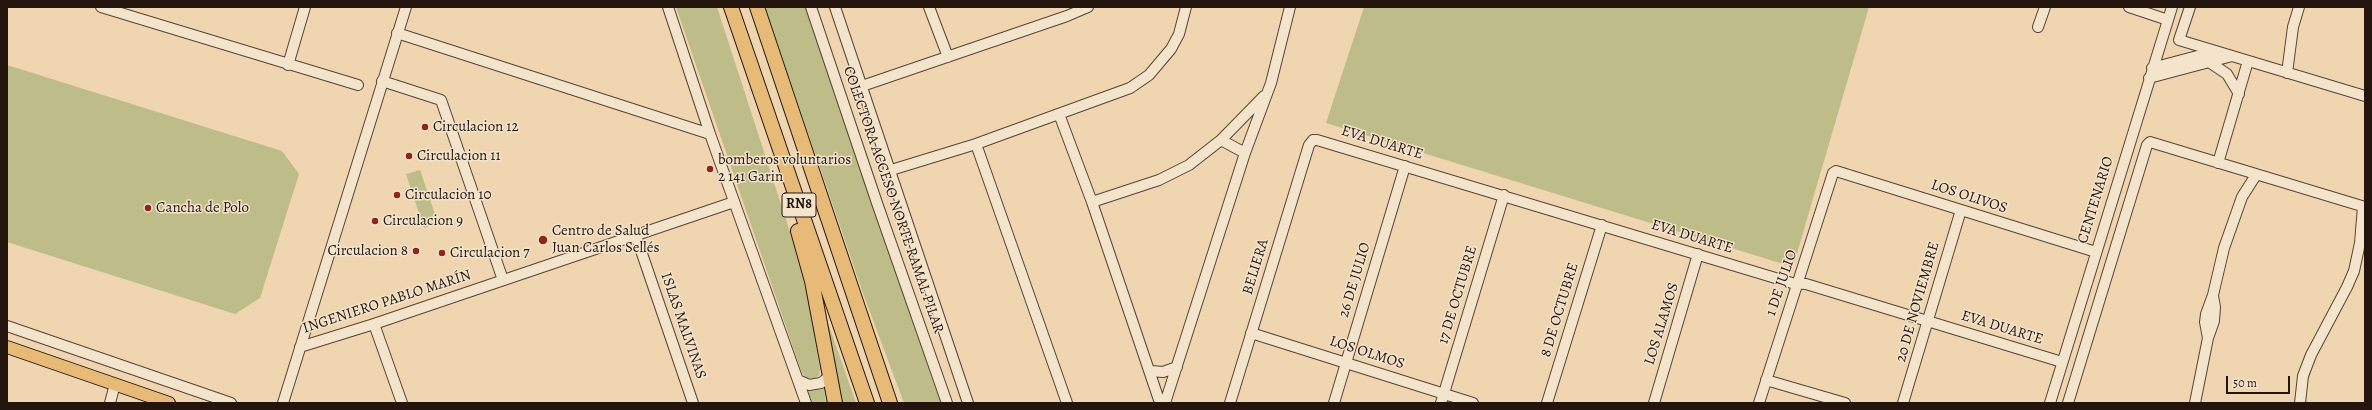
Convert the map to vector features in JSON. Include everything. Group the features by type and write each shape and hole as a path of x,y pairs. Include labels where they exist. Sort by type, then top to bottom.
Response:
{"highway":[{"path":"731,7 803,247 812,282 835,403"},
{"name":"RN8","path":"731,7 867,403"},
{"name":"RN8","path":"757,7 890,403"}],"main road":[{"path":"7,347 169,403"}],"street":[{"path":"101,7 119,10 288,65 358,85"},
{"path":"288,65 305,7"},
{"path":"283,403 406,7"},
{"path":"668,7 710,134 806,403"},
{"name":"COLECTORA ACCESO NORTE RAMAL PILAR","path":"812,7 877,203 947,403"},
{"path":"835,7 862,86 888,171 968,403"},
{"path":"929,7 948,57"},
{"path":"862,86 948,57 1068,12 1088,7"},
{"path":"888,171 976,144 1122,92 1149,75 1171,49 1179,34 1186,7"},
{"path":"1165,403 1245,153 1268,92 1290,7"},
{"path":"2038,27 2045,7"},
{"path":"2129,7 2168,20"},
{"name":"CENTENARIO","path":"2050,403 2150,73 2172,7"},
{"path":"2190,7 2179,40 2365,96"},
{"path":"2287,73 2293,27 2299,7"},
{"path":"397,33 710,134"},
{"path":"2150,73 2216,51"},
{"path":"2150,73 2209,62 2232,56"},
{"path":"2218,163 2248,61"},
{"path":"2209,62 2227,74 2239,94"},
{"path":"382,81 441,100 503,280"},
{"path":"1092,202 1177,172 1202,157 1221,140 1268,92"},
{"path":"1059,114 1092,202 1151,371 1160,403"},
{"path":"1221,140 1245,153"},
{"name":"EVA DUARTE","path":"1313,140 1504,195 1797,284 1806,284 2062,362"},
{"name":"BELIERA","path":"1230,403 1308,145 1313,140"},
{"path":"2068,403 2147,145 2154,142 2256,175 2364,207 2360,243 2354,271 2311,356 2303,376 2300,403"},
{"path":"976,144 1067,403"},
{"name":"26 DE JULIO","path":"1334,403 1405,166"},
{"name":"LOS OLIVOS","path":"1833,173 1840,171 2096,252"},
{"name":"1 DE JULIO","path":"1759,403 1833,173"},
{"path":"2195,403 2208,338 2205,322 2234,217 2242,197 2256,175"},
{"name":"17 DE OCTUBRE","path":"1443,398 1504,195"},
{"name":"INGENIERO PABLO MARÍN","path":"300,346 374,324 734,202"},
{"name":"20 DE NOVIEMBRE","path":"1903,403 1929,322 1961,210"},
{"name":"8 DE OCTUBRE","path":"1547,403 1602,225"},
{"name":"ISLAS MALVINAS","path":"636,236 693,403"},
{"name":"LOS ALAMOS","path":"1654,403 1698,254"},
{"path":"374,324 402,403"},
{"path":"7,326 230,403"},
{"name":"LOS OLMOS","path":"1251,333 1346,362 1443,398 1473,403"},
{"path":"1151,371 1162,372 1177,367"},
{"path":"798,380 809,385 821,383 830,376"},
{"path":"1766,380 1845,403"},
{"path":"110,403 116,384"}],"shaded area":[{"path":"676,7 717,7 790,232 806,290 820,370 819,376 813,379 807,378 802,373"},
{"path":"765,7 807,7 944,403 904,403 864,296"},
{"path":"1364,7 1869,7 1793,267 1326,123"},
{"name":"Cancha de Polo","path":"7,65 282,151 299,174 260,298 235,314 7,242"},
{"path":"420,170 438,223 424,228 406,174"},
{"path":"825,319 828,323 856,403 838,403"},
{"path":"824,389 826,403 812,403 808,391"}],"place":[{"name":"Circulacion 12","path":"425,127"},
{"name":"Circulacion 11","path":"409,156"},
{"name":"bomberos voluntarios 2 141 Garin","path":"710,169"},
{"name":"Circulacion 10","path":"397,195"},
{"name":"Cancha de Polo","path":"148,208"},
{"name":"Circulacion 9","path":"375,221"},
{"name":"Centro de Salud Juan Carlos Sellés","path":"543,240"},
{"name":"Circulacion 8","path":"416,251"},
{"name":"Circulacion 7","path":"442,253"}]}
